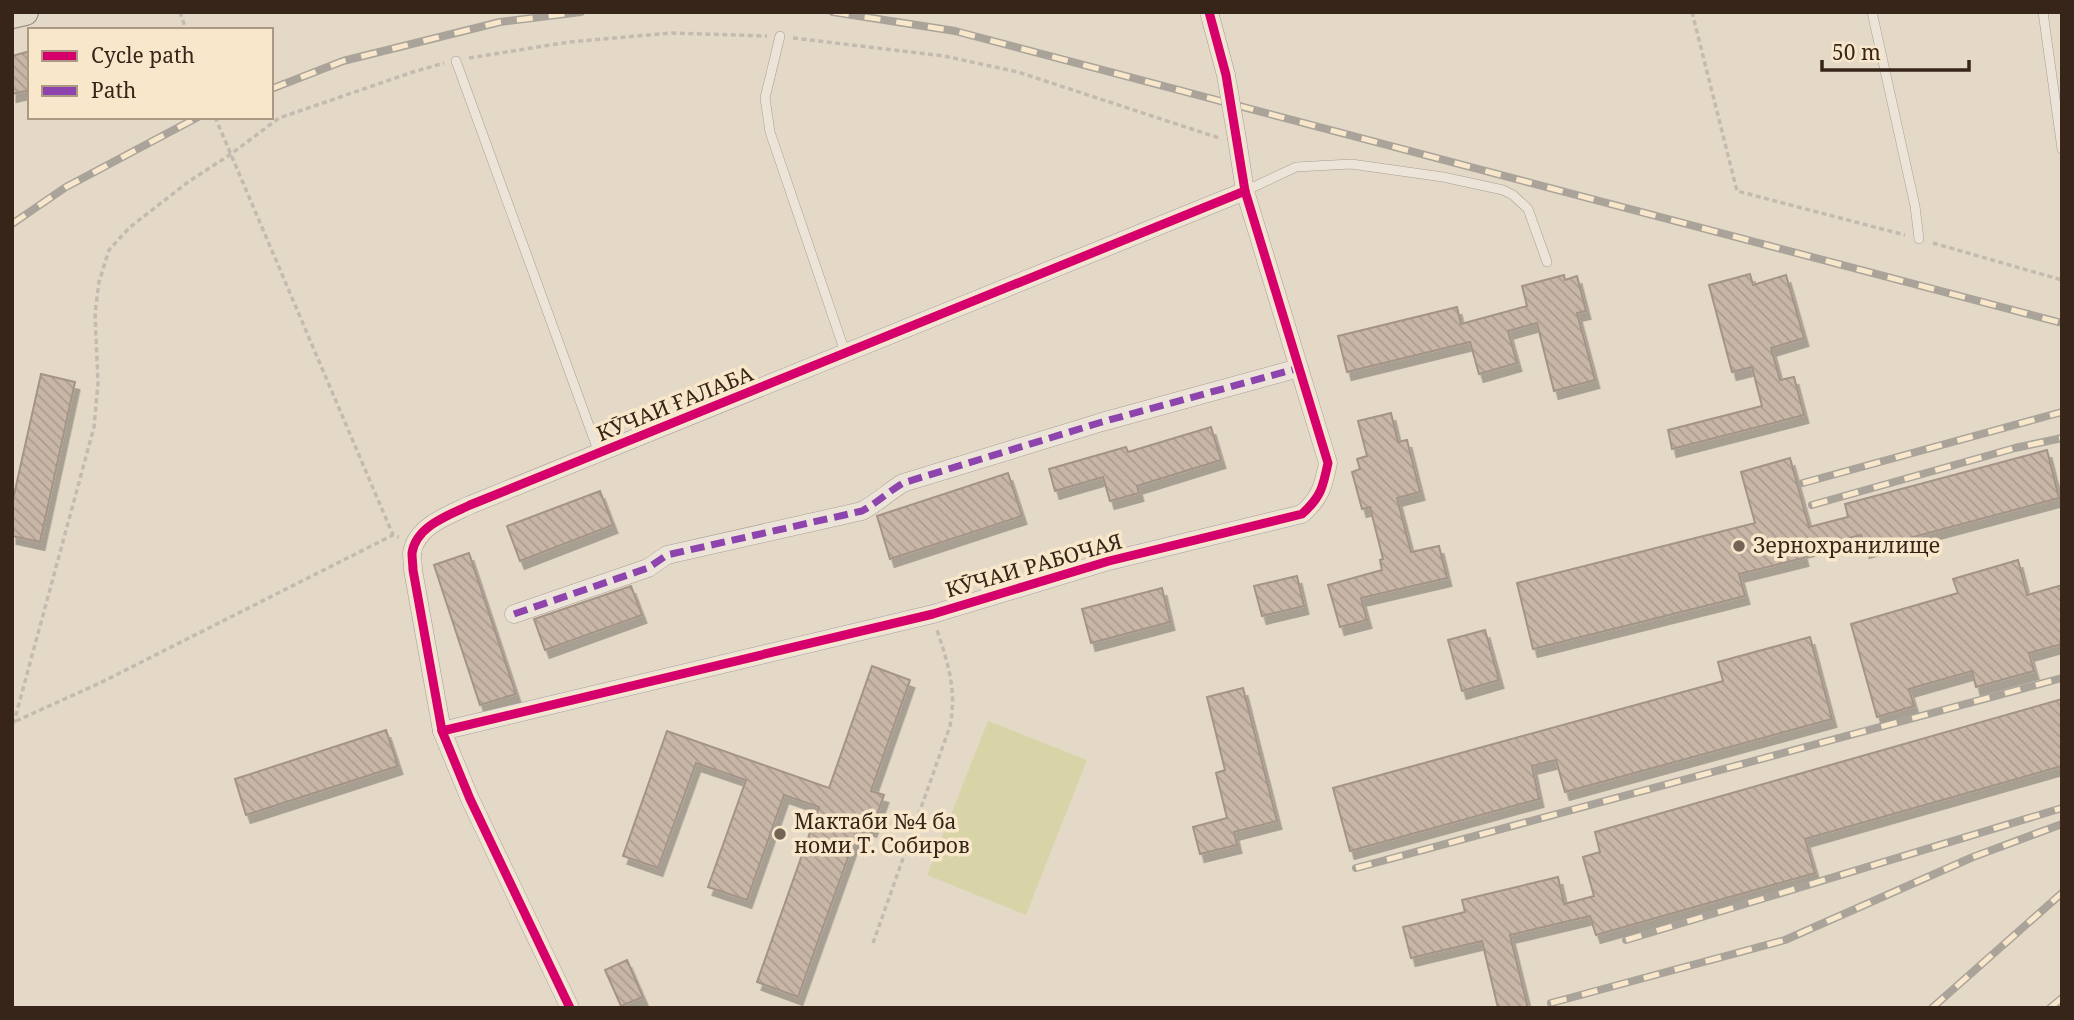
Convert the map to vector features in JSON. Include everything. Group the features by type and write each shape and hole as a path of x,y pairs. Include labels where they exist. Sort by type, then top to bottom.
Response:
{"main road":[{"path":"12,15 24,12"}],"street":[{"path":"1209,12 1226,75 1245,191"},
{"name":"КӮЧАИ ҒАЛАБА","path":"416,543 434,523 470,505 1245,191"},
{"name":"КӮЧАИ РАБОЧАЯ","path":"442,732 933,614 1108,561 1303,514 1316,501 1328,463 1245,191"},
{"path":"514,614 648,568 667,555 862,512 903,483 1102,422 1299,368"},
{"path":"416,543 412,553 413,570 442,732 470,799 570,1008"}],"lane":[{"path":"1872,12 1915,206 1919,239"},
{"path":"2043,12 2062,149"},
{"path":"780,36 765,98 770,132 845,352"},
{"path":"456,61 599,454"},
{"path":"1245,191 1296,167 1351,164 1443,177 1503,190 1521,201 1528,209 1547,262"}],"path":[{"path":"1692,12 1737,191 1919,239 2062,281"},
{"path":"13,722 94,427 98,383 95,313 99,282 109,250 129,228 188,182 279,118 413,72 456,61 569,42 672,33 780,36 944,56 1018,72 1238,142"},
{"path":"216,119 393,535"},
{"path":"13,722 100,683 393,535 416,543"},
{"path":"873,943 950,726 954,705 953,684 941,640"}],"shaded area":[{"path":"988,721 1087,760 1026,915 927,875"}],"building":[{"path":"28,52 28,90 12,94 12,56"},
{"path":"1750,274 1753,285 1786,275 1804,338 1771,348 1780,380 1794,377 1804,415 1672,449 1668,430 1762,406 1752,367 1732,372 1709,285"},
{"path":"1564,275 1565,280 1577,276 1586,311 1577,313 1595,380 1554,391 1537,323 1508,331 1517,363 1479,374 1470,342 1347,372 1338,336 1457,307 1461,324 1527,306 1522,286"},
{"path":"41,374 75,382 40,542 12,536 12,504"},
{"path":"1391,413 1398,442 1407,440 1420,492 1397,498 1411,552 1439,546 1447,578 1361,598 1367,620 1340,627 1328,585 1382,570 1380,560 1383,559 1370,507 1362,509 1352,472 1360,469 1357,459 1367,456 1358,421"},
{"path":"1211,427 1221,460 1137,486 1139,493 1110,501 1103,477 1055,491 1049,469 1126,447 1128,452"},
{"name":"Зернохранилище","path":"2047,450 2059,498 1865,550 1861,535 1802,550 1804,558 1739,574 1745,596 1533,649 1517,583 1755,523 1741,472 1790,458 1809,527 1848,517 1845,504"},
{"path":"1008,473 1022,516 890,559 877,516"},
{"path":"600,491 613,525 520,561 507,526"},
{"path":"469,553 516,694 480,705 434,565"},
{"path":"2018,560 2027,595 2062,585 2062,644 2029,653 2034,671 1976,687 1972,671 1909,689 1914,706 1877,717 1851,624 1958,593 1953,579"},
{"path":"1297,576 1304,606 1262,616 1254,586"},
{"path":"631,586 642,615 545,650 534,619"},
{"path":"1162,588 1170,622 1091,643 1082,609"},
{"path":"1485,630 1499,680 1462,691 1448,640"},
{"path":"1810,637 1832,719 1565,792 1556,760 1532,766 1539,799 1350,851 1333,788 1723,681 1718,662"},
{"path":"872,666 910,680 871,791 884,795 872,829 860,824 798,997 757,982 819,807 784,795 747,900 708,887 746,780 696,763 658,868 623,856 667,731 829,788"},
{"path":"1243,688 1277,821 1234,832 1237,845 1200,854 1193,827 1227,818 1216,773 1225,770 1207,697"},
{"path":"2062,699 2062,766 1805,839 1815,873 1596,935 1590,916 1510,935 1528,1008 1498,1008 1482,941 1411,958 1403,927 1465,912 1462,900 1558,877 1564,904 1594,896 1583,857 1600,852 1595,832"},
{"path":"386,730 398,766 246,815 235,779"},
{"path":"627,960 643,997 621,1006 605,970"}],"railway":[{"path":"273,88 343,61 500,22 581,12"},
{"path":"833,12 955,31 2062,323"},
{"path":"12,224 66,187 194,119"},
{"path":"1803,483 2062,412"},
{"path":"1812,505 2015,448 2062,438"},
{"path":"1356,868 2062,678"},
{"path":"1626,940 2062,808"},
{"path":"1551,1003 1785,940 1973,857 2062,824"},
{"path":"1932,1008 2062,893"},
{"path":"2050,1008 2062,998"}],"marked path":[{"path":"514,614 648,568 667,555 862,511 903,483 1102,422 1299,368"}],"cycle path":[{"path":"570,1008 470,799 442,731 413,570 412,553 420,536 443,517 470,505 1245,191 1226,75 1209,12"},
{"path":"442,731 933,614 1109,561 1302,514 1320,491 1328,463 1245,191"}],"place":[{"name":"Зернохранилище","path":"1739,546"},
{"name":"Мактаби №4 ба номи Т. Собиров","path":"780,834"}]}
